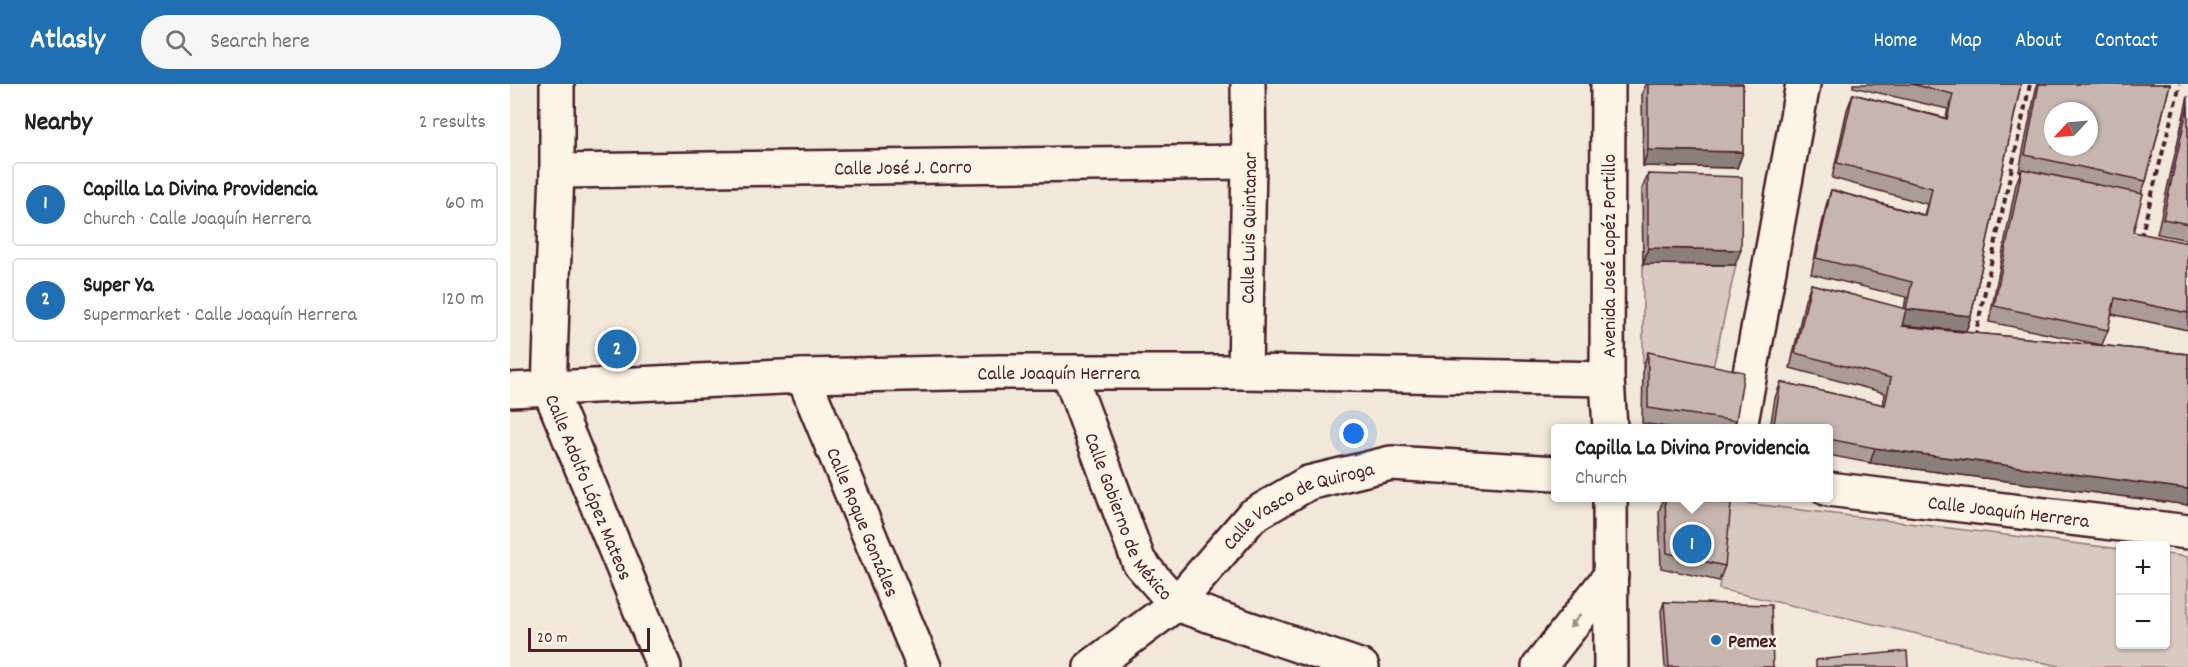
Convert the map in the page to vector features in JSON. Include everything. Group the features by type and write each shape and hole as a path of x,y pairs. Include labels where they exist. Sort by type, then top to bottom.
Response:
{"street":[{"name":"Calle Adolfo López Mateos","path":"557,84 557,171 549,388 663,667"},
{"name":"Calle Luis Quintanar","path":"1245,372 1249,162 1248,84"},
{"name":"Avenida José Lopéz Portillo","path":"1608,84 1607,379 1610,424"},
{"path":"1787,172 1788,84"},
{"path":"1741,424 1803,84"},
{"name":"Calle José J. Corro","path":"557,171 1249,162"},
{"name":"Calle Joaquín Herrera","path":"510,390 803,376 1000,372 1245,372 1607,379"},
{"name":"Calle Gobierno de México","path":"1069,373 1139,562 1176,604 1362,667"},
{"name":"Calle Roque Gonzáles","path":"803,376 924,667"},
{"name":"Calle Vasco de Quiroga","path":"1091,667 1176,604 1252,516 1308,483 1391,464 1551,473"},
{"name":"Calle Joaquín Herrera","path":"1833,490 2188,532"},
{"path":"1610,502 1611,667"},
{"path":"1539,667 1611,575"}],"path":[{"path":"1964,338 1975,338 2030,84"},
{"path":"2140,242 2180,84"},
{"path":"2138,201 2150,203"}],"shaded area":[{"path":"1643,264 1736,265 1710,381 1643,368"},
{"path":"1729,502 2116,549 2116,649 2170,649 2170,555 2188,557 2188,667 2063,667 1719,589"}],"building":[{"path":"1648,84 1743,84 1743,152 1648,150"},
{"path":"1911,84 2021,84 1971,316 1906,309 1912,282 1816,258 1831,190 1926,216 1932,188 1837,163 1853,94 1947,119 1953,94"},
{"path":"2039,84 2170,84 2146,181 2025,155"},
{"path":"2188,105 2188,224 2163,219"},
{"path":"2022,169 2143,194 2133,232 2188,243 2188,313 2115,298 2108,330 1994,306"},
{"path":"1648,174 1742,177 1741,250 1648,248"},
{"path":"1811,284 1906,309 1902,326 2188,354 2188,489 1875,448 1833,440 1833,424 1774,424 1781,382 1885,405 1891,378 1795,353"},
{"path":"1648,352 1744,372 1736,421 1648,408"},
{"path":"1665,502 1731,504 1725,566 1667,553"},
{"name":"Pemex","path":"1664,602 1771,605 1773,667 1669,667"},
{"path":"1907,651 1908,667 1816,667 1816,660"}],"place":[{"name":"Super Ya","path":"617,349"},
{"name":"Capilla La Divina Providencia","path":"1692,544"},
{"name":"Pemex","path":"1716,640"}]}
